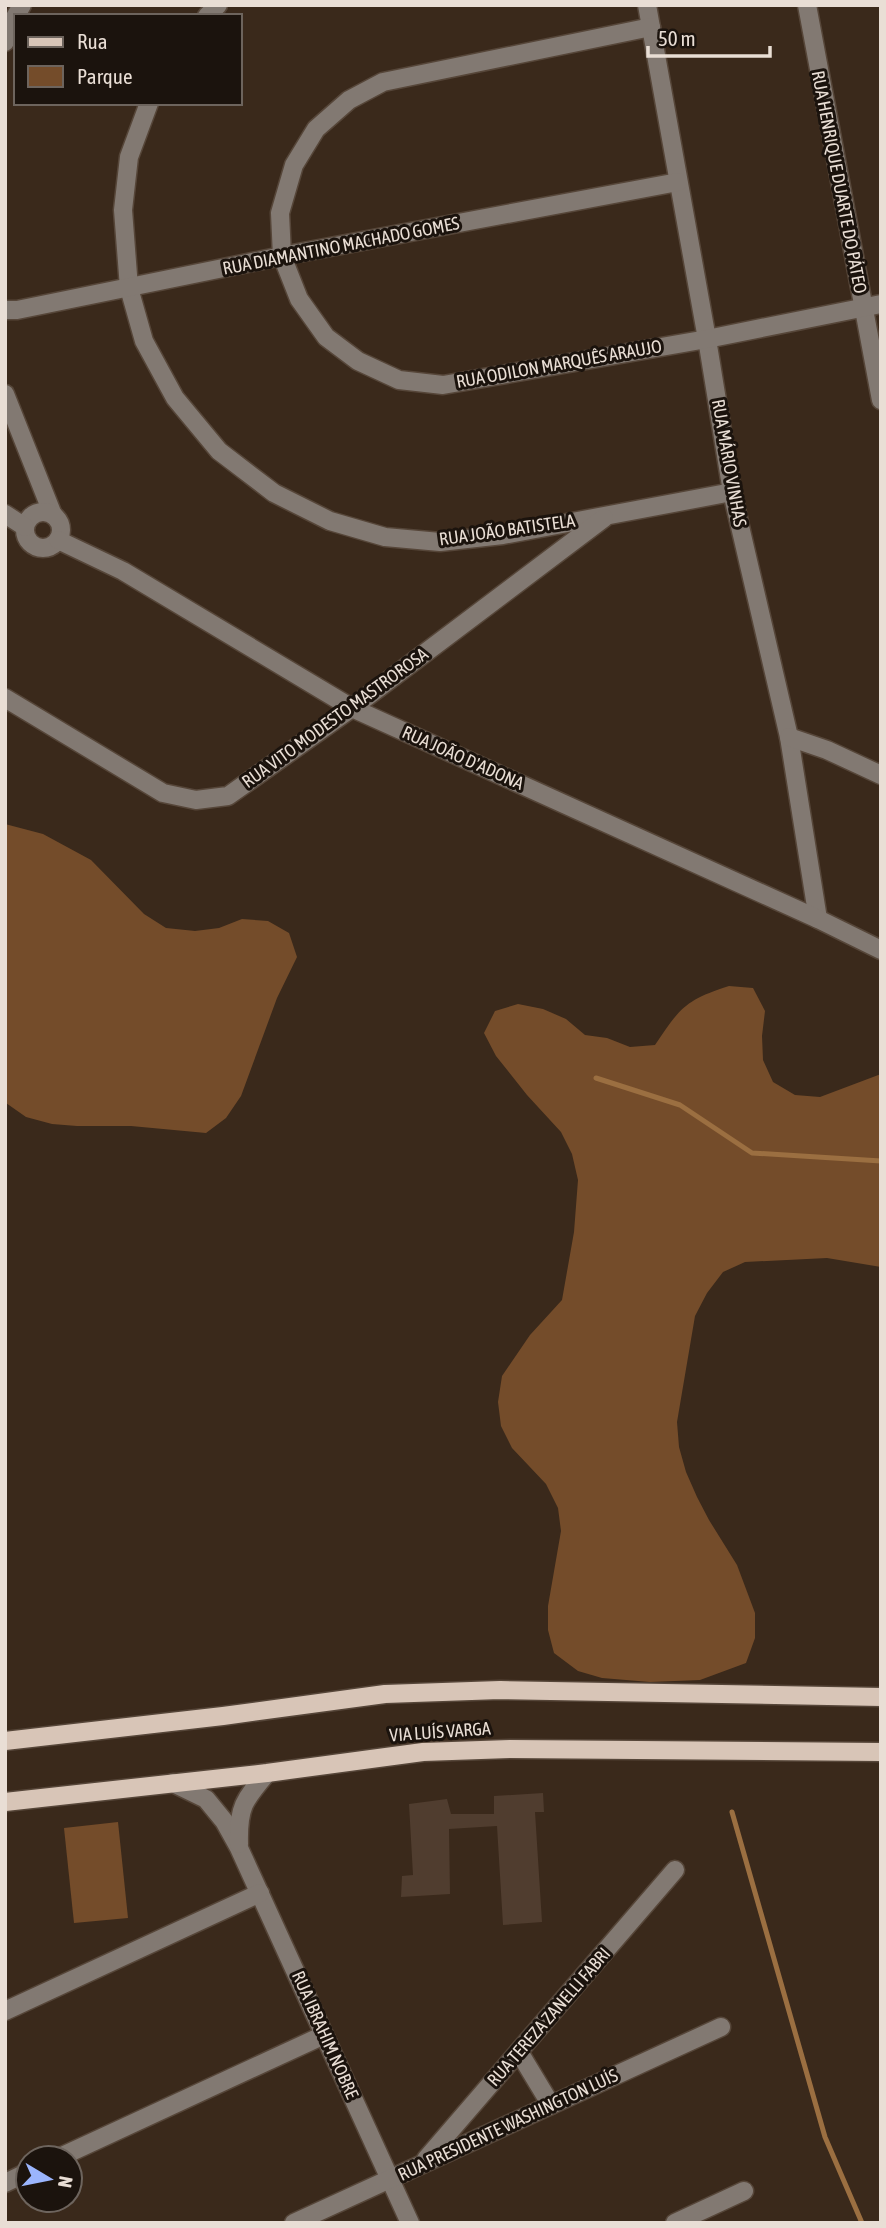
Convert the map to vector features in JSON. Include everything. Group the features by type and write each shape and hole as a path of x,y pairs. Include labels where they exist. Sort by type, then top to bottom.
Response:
{"main road":[{"path":"5,1741 385,1694 500,1690 881,1697"},
{"name":"VIA LUÍS VARGA","path":"5,1802 267,1773 423,1752 524,1749 881,1752"}],"street":[{"name":"RUA MÁRIO VINHAS","path":"647,5 732,492 789,737 818,919"},
{"name":"RUA HENRIQUE DUARTE DO PÁTEO","path":"807,5 881,400"},
{"path":"5,42 14,19"},
{"name":"RUA ODILON MARQUÊS ARAUJO","path":"651,27 383,82 349,100 316,129 294,165 280,213 282,256 299,299 326,337 358,361 399,380 443,385 881,304"},
{"name":"RUA JOÃO BATISTELA","path":"148,105 129,157 123,210 129,288 144,341 175,398 219,451 274,493 330,521 385,537 440,542 503,535 732,492"},
{"name":"RUA DIAMANTINO MACHADO GOMES","path":"5,310 18,310 282,256 678,182"},
{"path":"5,394 53,515"},
{"path":"48,512 53,515 61,528 58,540 49,547 37,546 28,539 25,527 36,513 48,512"},
{"path":"5,514 25,527"},
{"name":"RUA VITO MODESTO MASTROROSA","path":"5,698 163,793 196,800 228,796 352,708 608,515"},
{"name":"RUA JOÃO D'ADONA","path":"58,540 123,571 352,708 881,950"},
{"path":"789,737 827,750 881,775"},
{"name":"RUA IBRAHIM NOBRE","path":"239,1848 238,1819 248,1795 267,1773"},
{"name":"RUA IBRAHIM NOBRE","path":"173,1783 206,1799 224,1821 239,1848 410,2223"},
{"name":"RUA TEREZA ZANELLI FABRI","path":"423,2164 675,1870"},
{"path":"5,2011 260,1893"},
{"name":"RUA PRESIDENTE WASHINGTON LUÍS","path":"295,2223 721,2027"},
{"path":"84,2146 324,2035"},
{"path":"519,2052 551,2105"},
{"path":"675,2223 744,2191"}],"green space":[{"path":"5,824 43,834 91,860 144,914 166,928 195,931 219,928 242,919 268,921 289,933 297,957 277,998 241,1096 226,1118 206,1133 131,1126 52,1124 26,1117 6,1103"},
{"path":"729,986 753,988 765,1011 763,1060 773,1082 795,1095 820,1097 881,1074 881,1267 827,1258 745,1262 723,1272 707,1293 695,1316 677,1422 679,1447 697,1497 737,1565 755,1613 755,1638 746,1663 700,1680 650,1682 602,1678 578,1671 554,1653 548,1630 548,1606 561,1531 558,1508 546,1484 512,1448 501,1426 498,1402 502,1376 530,1335 562,1300 574,1232 578,1180 572,1154 561,1132 496,1056 484,1033 495,1011 518,1004 543,1009 566,1019 585,1035 607,1038 630,1047 655,1045 685,1007 702,996"},
{"path":"118,1822 128,1918 74,1923 64,1828"}],"building":[{"path":"543,1793 544,1812 535,1812 542,1922 503,1925 497,1826 449,1829 450,1894 401,1897 402,1876 413,1875 409,1804 447,1799 451,1814 494,1814 494,1796"}],"waterway":[{"path":"596,1078 680,1105 752,1153 881,1161"},
{"path":"732,1812 825,2137 862,2223"}]}
